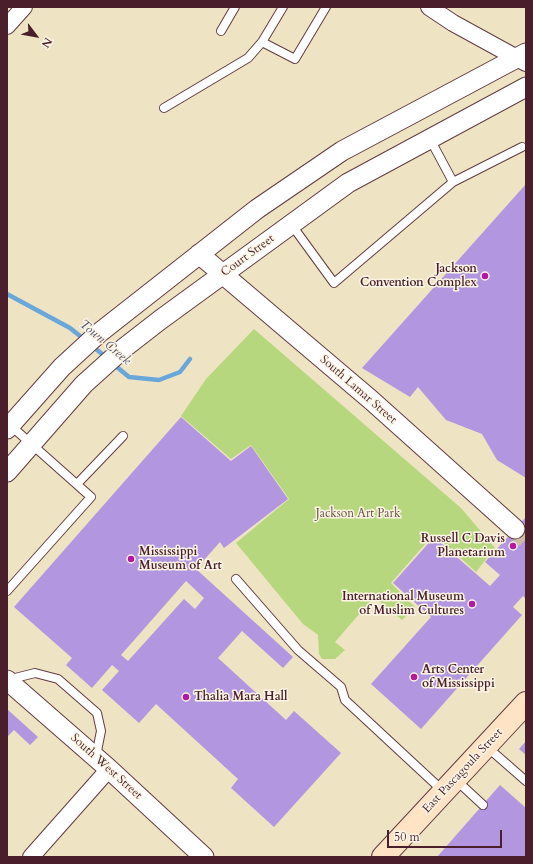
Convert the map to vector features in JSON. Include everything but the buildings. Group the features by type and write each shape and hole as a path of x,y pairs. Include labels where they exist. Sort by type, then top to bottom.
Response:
{"main road":[{"name":"East Pascagoula Street","path":"383,857 526,703"}],"street":[{"path":"7,26 24,7"},
{"path":"428,7 453,23 523,58"},
{"path":"9,427 62,368 99,333 257,209 342,150 523,58"},
{"name":"Court Street","path":"7,472 84,384 124,348 160,320 348,183 526,87"},
{"name":"South Lamar Street","path":"199,254 224,273 371,400 515,529"},
{"name":"South West Street","path":"7,680 103,763 204,857"},
{"path":"37,855 103,763"}],"lane":[{"path":"221,31 235,7"},
{"path":"164,108 248,58 262,42 283,7"},
{"path":"262,42 295,60 326,7"},
{"path":"430,139 453,182"},
{"path":"292,224 334,283 453,182 522,147"},
{"path":"7,591 91,497 31,443 9,427"},
{"path":"77,484 123,436"},
{"path":"236,579 298,650 341,687 345,700 450,785 483,804"},
{"path":"7,680 35,673 58,679 97,713 101,732 103,763"},
{"path":"486,746 526,782"}],"green space":[{"name":"Jackson Art Park","path":"254,329 461,508 495,548 476,572 434,534 391,583 415,607 402,620 374,597 335,642 345,650 335,659 322,659 319,654 318,635 303,624 236,543 289,499 251,445 231,459 181,416 206,379"}],"waterway":[{"name":"Town Creek","path":"7,294 70,328 85,340"},
{"name":"Town Creek","path":"91,345 107,358"},
{"name":"Town Creek","path":"112,363 129,377 159,380 180,372 190,359"}],"tunnel":[{"path":"515,529 526,539"}],"place":[{"name":"Jackson Convention Complex","path":"485,276"},
{"name":"Russell C Davis Planetarium","path":"513,546"},
{"name":"Mississippi Museum of Art","path":"131,559"},
{"name":"International Museum of Muslim Cultures","path":"472,604"},
{"name":"Arts Center of Mississippi","path":"414,677"},
{"name":"Thalia Mara Hall","path":"186,697"}]}
